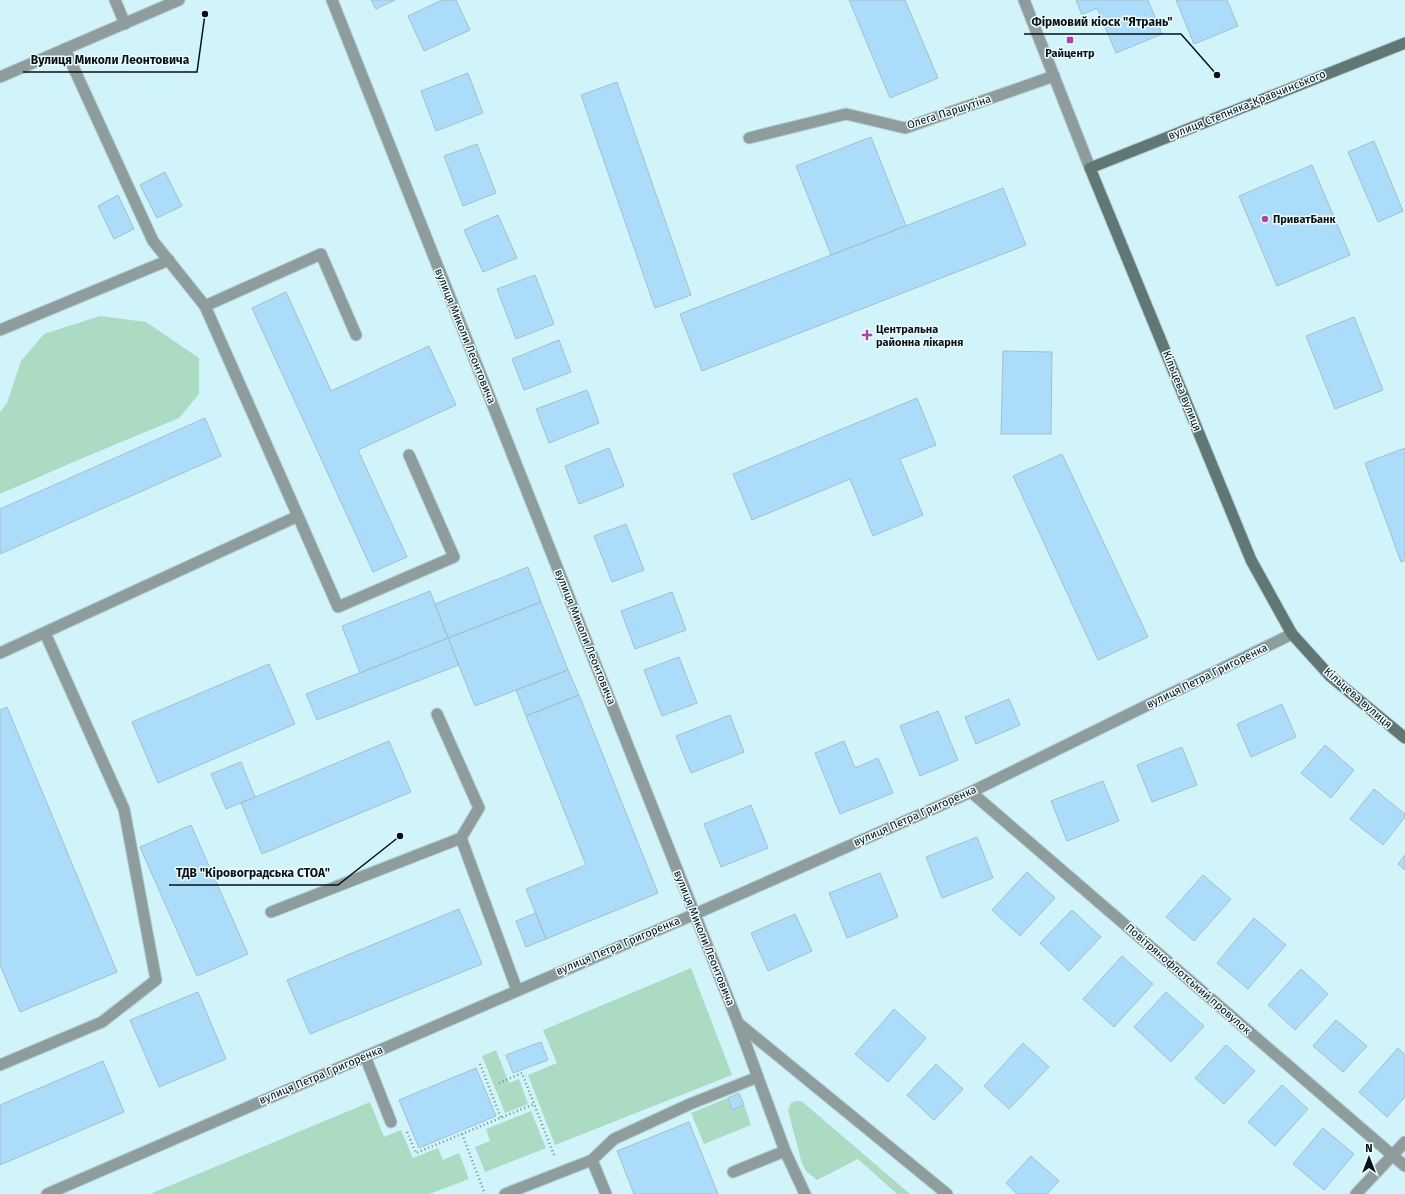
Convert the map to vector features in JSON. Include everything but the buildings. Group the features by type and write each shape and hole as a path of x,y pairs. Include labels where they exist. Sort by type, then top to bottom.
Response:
{"main road":[{"name":"вулиця Степняка-Кравчинського","path":"1090,168 1405,43"},
{"name":"Кільцева вулиця","path":"1090,168 1251,560 1292,634 1330,676 1405,738"}],"street":[{"path":"115,0 125,24"},
{"path":"0,77 179,0"},
{"name":"вулиця Миколи Леонтовича","path":"332,0 738,1023 947,1194"},
{"name":"Кільцева вулиця","path":"1024,0 1090,168"},
{"path":"65,49 153,241 205,306 338,607 454,557 409,455"},
{"name":"Олега Паршутіна","path":"749,138 846,114 905,128 1054,76"},
{"path":"205,306 321,254 356,335"},
{"path":"0,330 169,260"},
{"path":"0,653 298,516"},
{"path":"0,1065 102,1022 156,980 124,809 45,633"},
{"name":"вулиця Петра Григоренка","path":"47,1194 695,914 971,792 1292,634"},
{"path":"272,912 461,838 479,808 437,714"},
{"name":"Повітрянофлотський провулок","path":"971,792 1405,1166"},
{"path":"461,838 517,990"},
{"path":"738,1023 785,1151 805,1194"},
{"path":"364,1056 391,1122"},
{"path":"506,1194 592,1160 614,1139 690,1104 758,1077"},
{"path":"1356,1194 1405,1142"},
{"path":"733,1172 785,1151"},
{"path":"592,1160 606,1194"}],"path":[{"path":"480,1064 502,1118"},
{"path":"499,1083 522,1073 561,1172"},
{"path":"405,1128 416,1153 534,1104"},
{"path":"462,1134 484,1194"}],"green space":[{"path":"100,316 146,322 199,358 199,394 179,418 0,494 0,412 7,403 21,361 44,334"},
{"path":"691,968 732,1075 555,1145 528,1075 557,1063 543,1030"},
{"path":"496,1050 509,1083 519,1079 528,1104 505,1113 482,1056"},
{"path":"728,1098 732,1110 744,1105 751,1125 704,1144 691,1113"},
{"path":"801,1101 805,1104 910,1194 897,1194 858,1159 817,1180 806,1171 802,1164 788,1110 791,1103"},
{"path":"370,1102 384,1137 401,1130 413,1158 438,1148 443,1160 459,1153 469,1179 429,1194 150,1194"},
{"path":"531,1111 546,1148 485,1172 475,1147 490,1141 486,1129"}],"place":[{"name":"Вулиця Миколи Леонтовича","path":"205,14"},
{"name":"Райцентр","path":"1070,40"},
{"name":"Фірмовий кіоск \"Ятрань\"","path":"1217,75"},
{"name":"ПриватБанк","path":"1265,219"},
{"name":"Центральна районна лікарня","path":"867,335"},
{"name":"ТДВ \"Кіровоградська СТОА\"","path":"400,836"}]}
